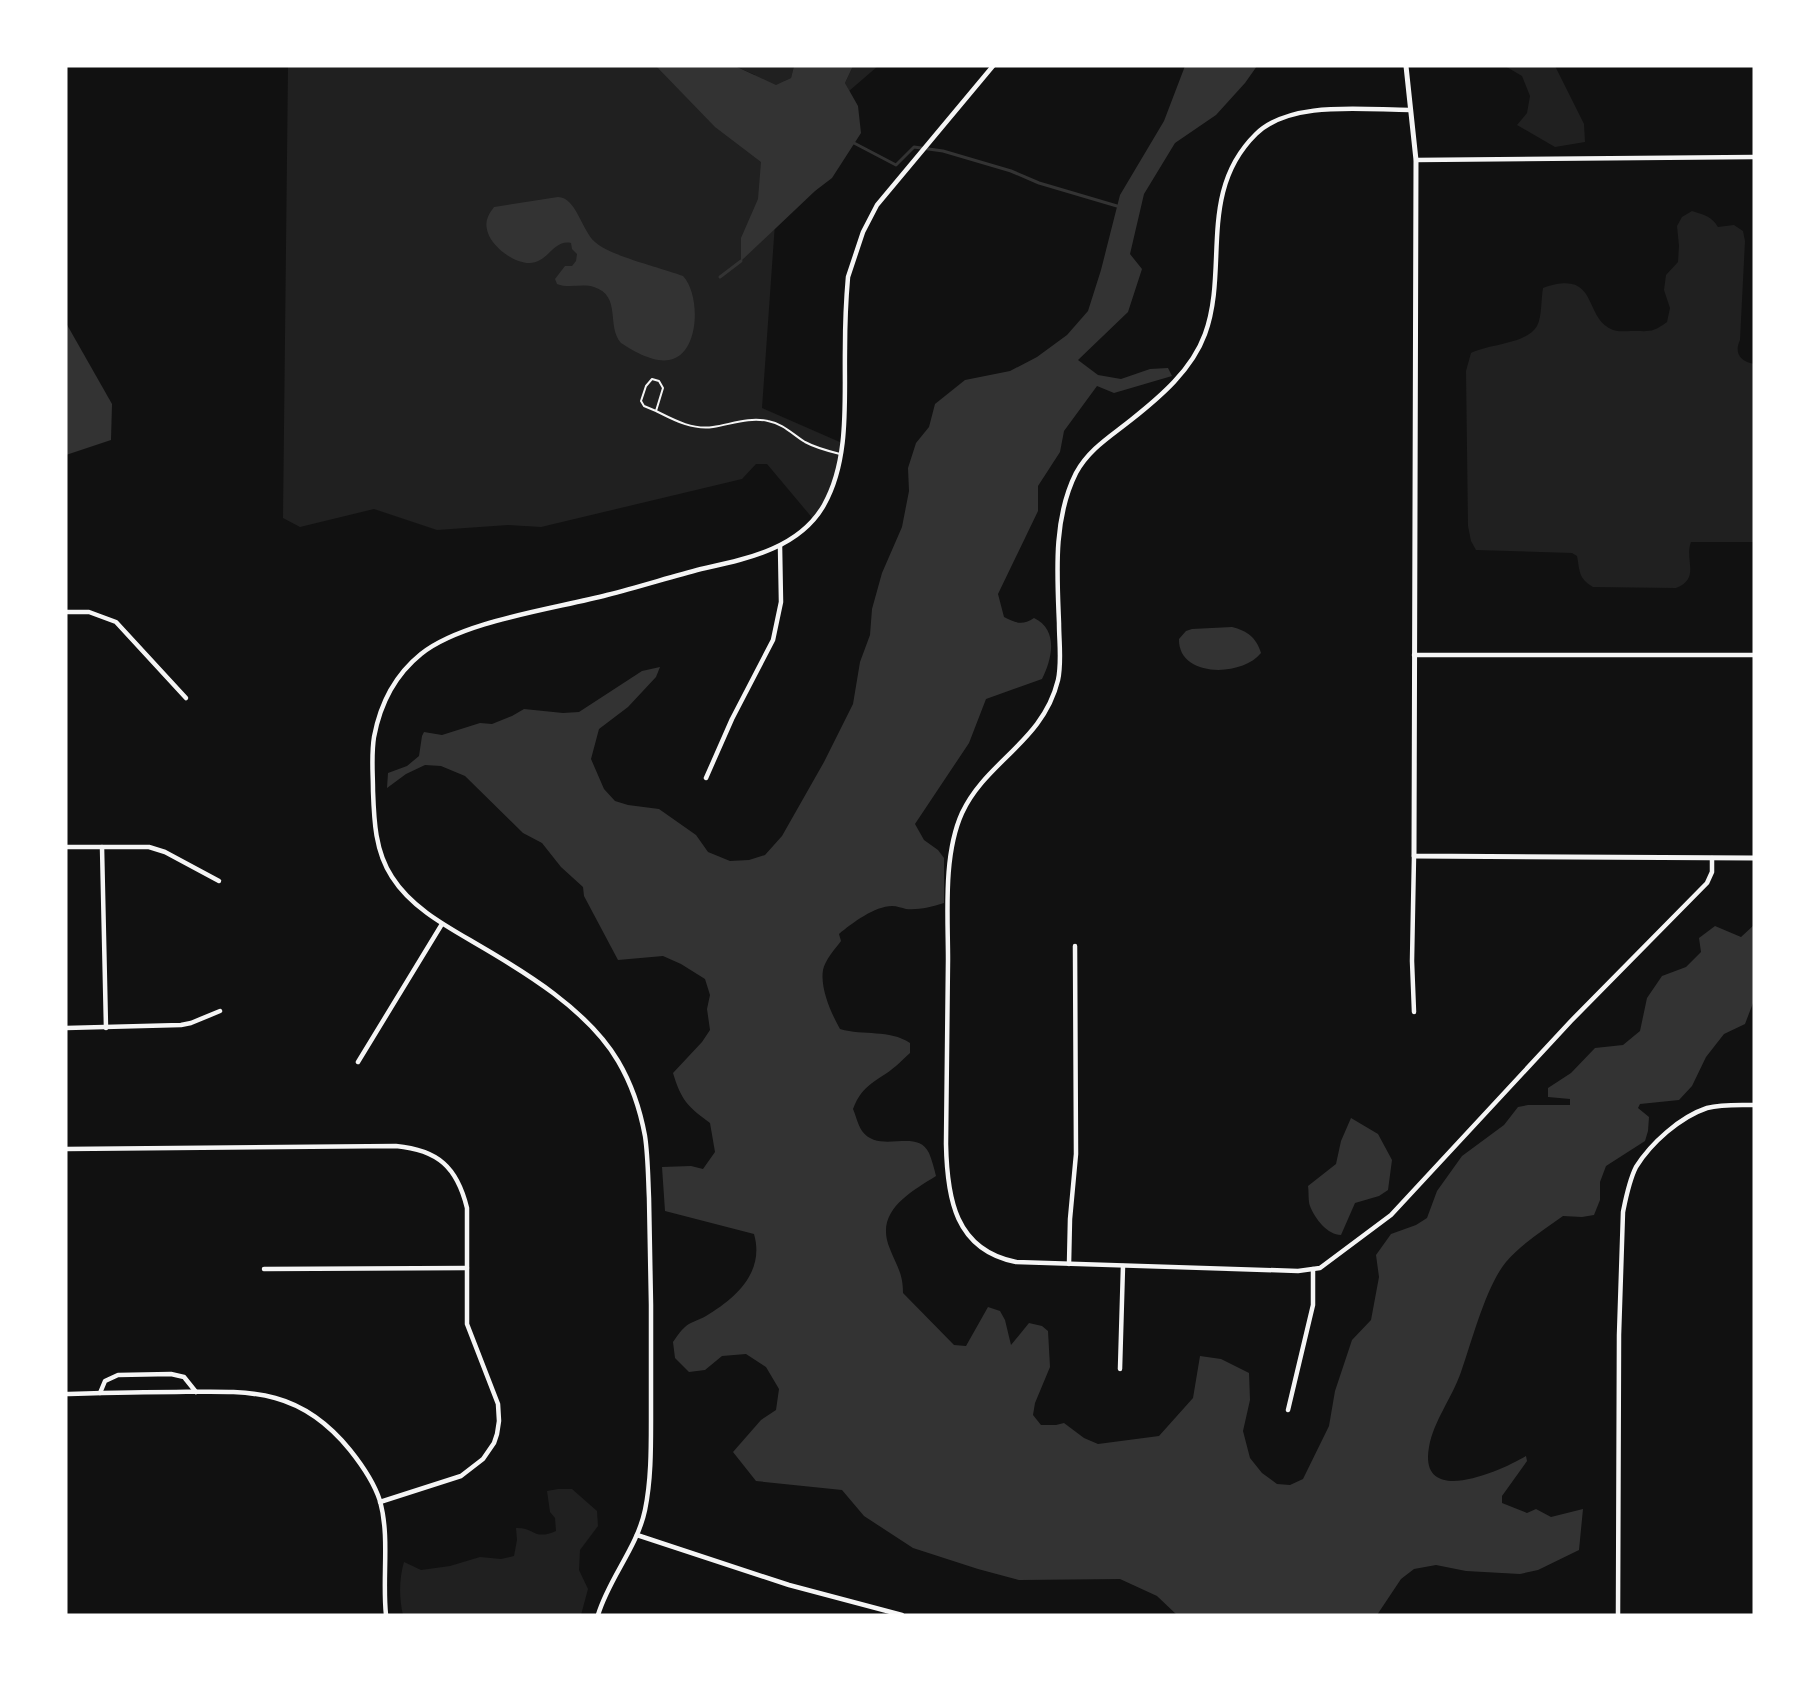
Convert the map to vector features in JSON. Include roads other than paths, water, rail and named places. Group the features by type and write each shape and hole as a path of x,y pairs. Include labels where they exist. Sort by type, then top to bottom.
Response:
{"street":[{"path":"598,1615 606,1592 637,1535 646,1506 649,1480 651,1411 647,1157 639,1111 632,1089 615,1055 588,1023 538,984 442,924 411,898 392,878 378,844 374,826 372,764 376,730 390,689 411,663 424,652 453,635 728,563 780,546 803,531 823,507 837,471 844,411 848,277 862,232 878,205 909,165 993,66"},
{"path":"1406,66 1416,160 1412,961 1414,1012"},
{"path":"1410,110 1320,110 1289,114 1268,125 1257,134 1240,154 1228,178 1221,203 1215,248 1213,300 1204,337 1187,367 1175,381 1090,452 1075,476 1066,501 1057,549 1060,660 1055,690 1049,704 1028,736 992,771 972,796 955,831 948,897 946,1132 947,1162 954,1204 964,1232 985,1251 996,1257 1016,1262 1298,1271 1320,1268 1391,1215 1571,1021 1707,883 1712,872 1712,858"},
{"path":"1416,160 1754,157"},
{"path":"706,778 732,719 773,640 781,602 780,546"},
{"path":"66,612 89,612 116,622 186,698"},
{"path":"1414,655 1754,655"},
{"path":"102,847 106,1028"},
{"path":"66,848 149,848 165,852 219,881"},
{"path":"1414,856 1754,858"},
{"path":"358,1062 442,924"},
{"path":"1070,1264 1070,1219 1076,1154 1075,946"},
{"path":"66,1028 182,1025 220,1011"},
{"path":"1618,1615 1619,1325 1623,1212 1626,1195 1643,1158 1665,1134 1683,1120 1708,1108 1754,1106"},
{"path":"66,1149 396,1146 416,1149 443,1161 463,1190 467,1208 467,1324 498,1404 499,1426 494,1443 483,1459 461,1476 380,1502"},
{"path":"1120,1369 1123,1266"},
{"path":"264,1269 467,1268"},
{"path":"1288,1410 1313,1305 1313,1269"},
{"path":"100,1393 105,1381 118,1375 171,1374 184,1377 196,1392"},
{"path":"66,1394 258,1393 287,1402 327,1426 349,1448 367,1473 380,1502 384,1529 386,1615"},
{"path":"637,1535 789,1585 902,1615"}],"lane":[{"path":"656,411 663,388 661,382 652,380 646,386 641,402 644,406 684,424 701,428 747,419 770,421 787,428 811,445 840,454"}],"waterway":[{"path":"854,143 896,165 914,147 943,151 1117,206"},
{"path":"720,277 741,261"}]}
